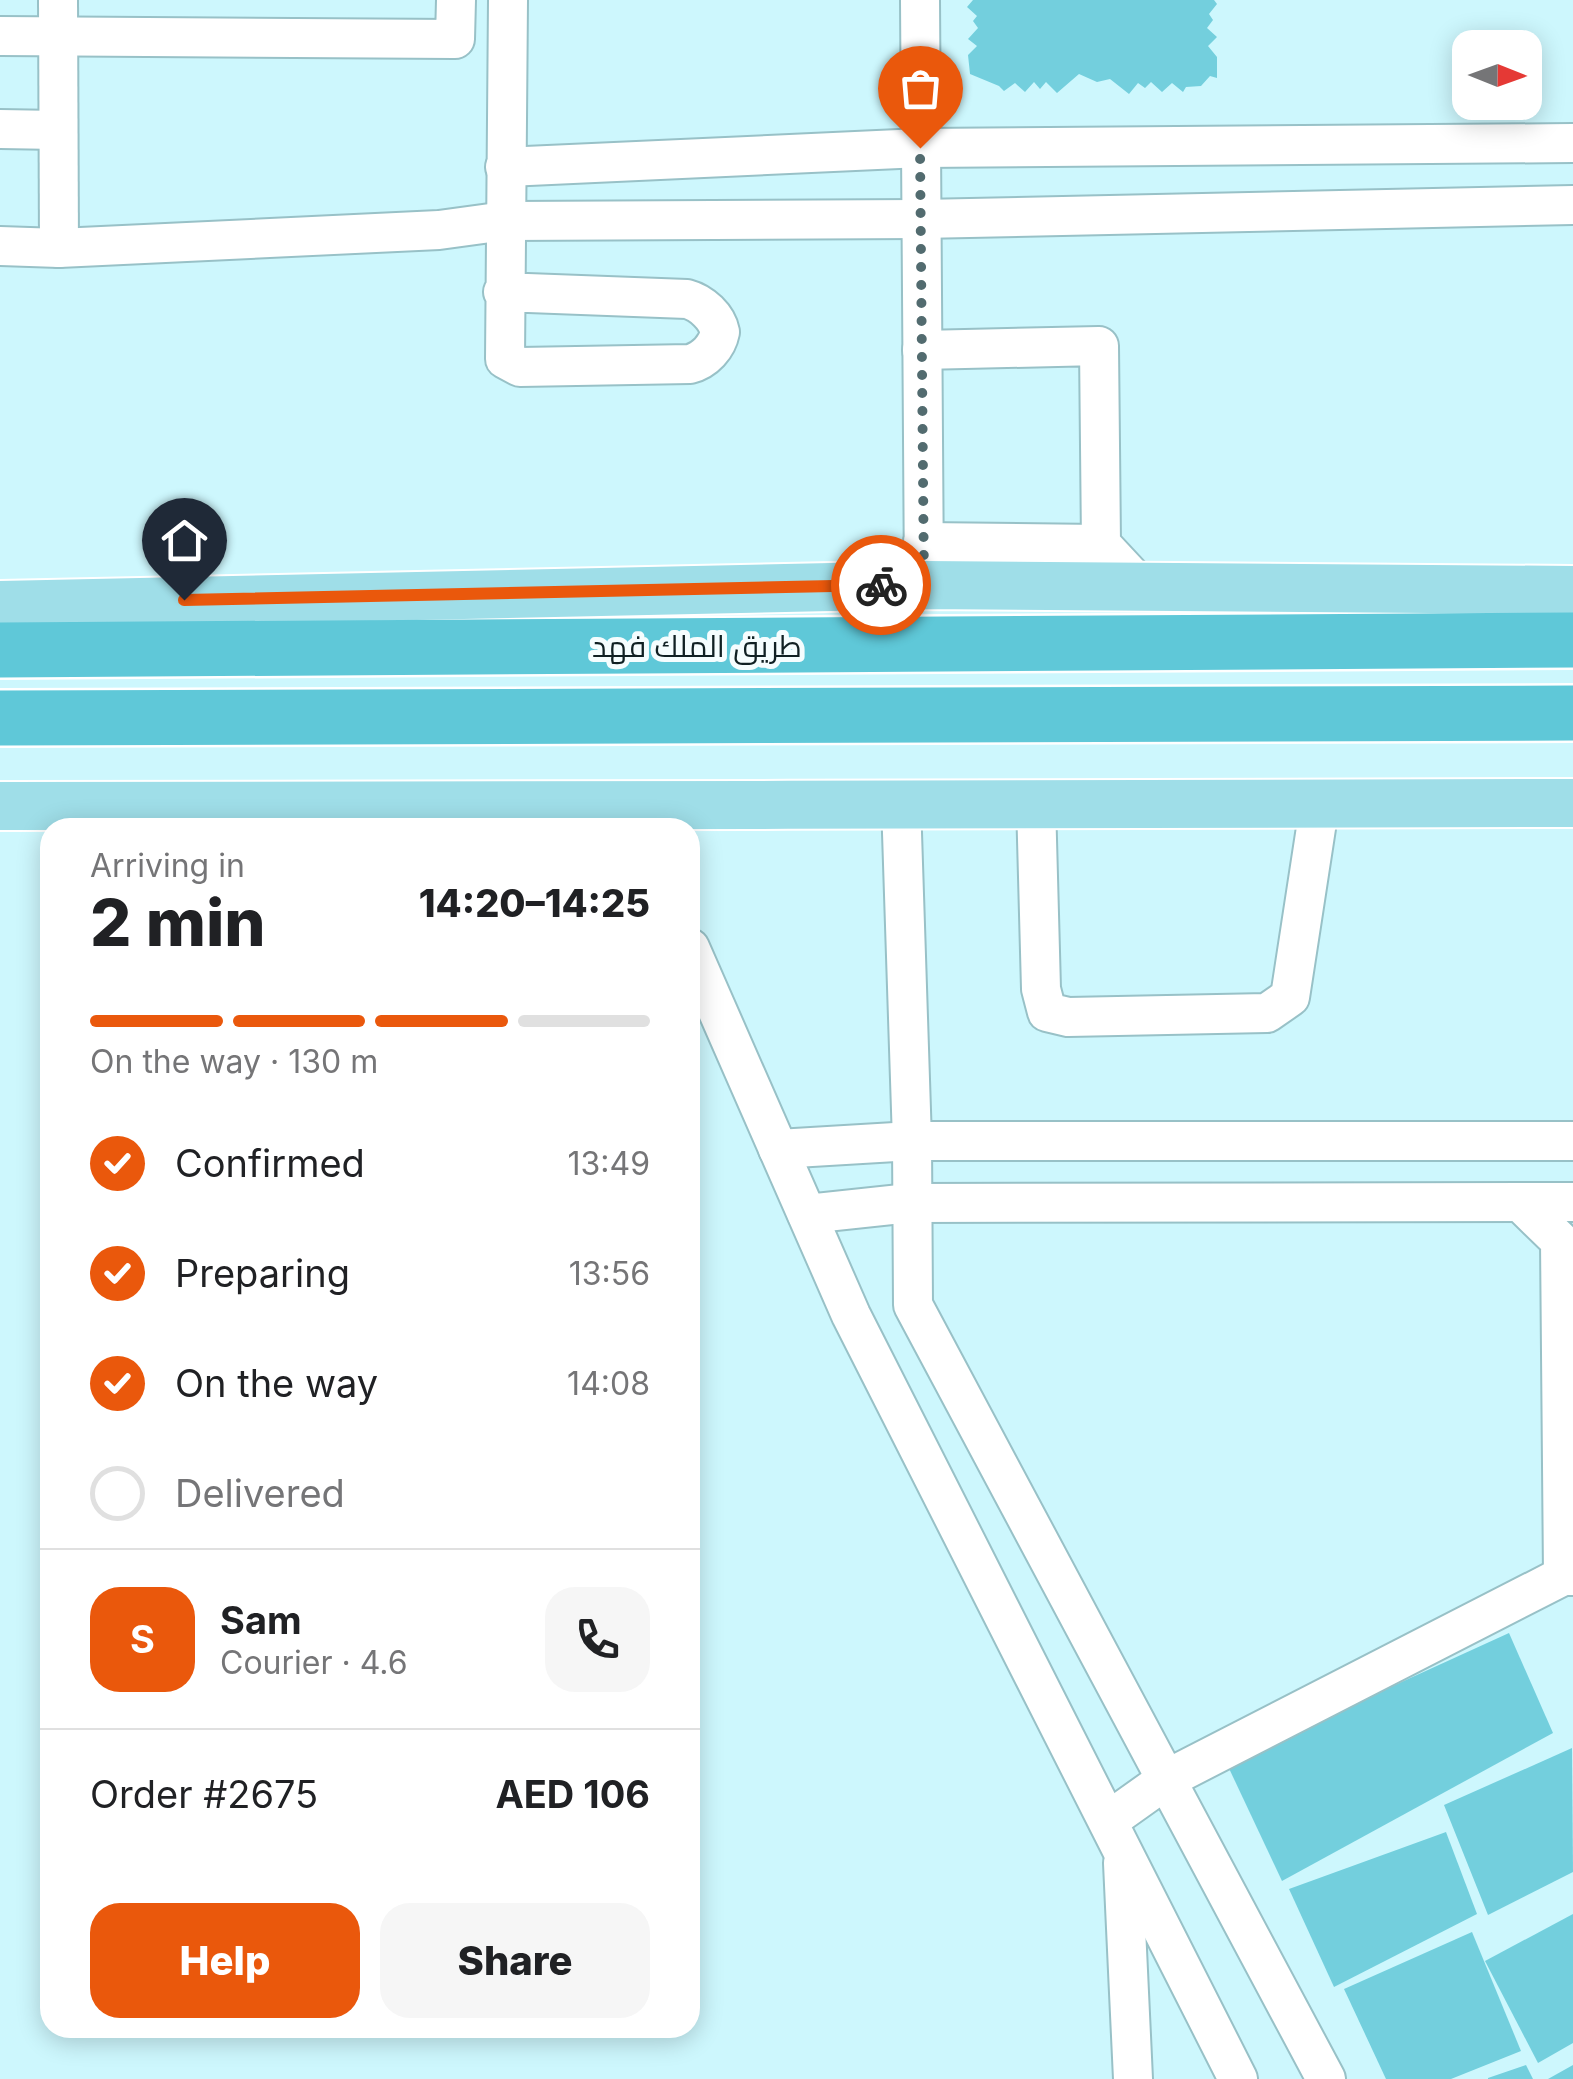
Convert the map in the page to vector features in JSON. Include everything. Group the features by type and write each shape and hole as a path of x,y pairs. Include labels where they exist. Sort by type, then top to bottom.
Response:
{"highway":[{"name":"طريق الملك فهد","path":"0,650 62,626 1573,640"},
{"path":"0,718 1573,712"}],"main road":[{"path":"0,605 62,626 924,564 1142,588 1573,590"},
{"path":"0,806 618,818 901,802 1573,802"}],"street":[{"path":"0,36 58,18 455,39 456,0"},
{"path":"503,292 693,301 713,317 720,332 713,348 690,364 520,367 505,359 503,292 508,0"},
{"path":"920,0 924,564 1101,544"},
{"path":"58,18 59,248"},
{"path":"0,129 58,130"},
{"path":"505,167 920,148 1573,143"},
{"path":"0,246 59,248 439,230 504,220 921,219 1573,205"},
{"path":"922,350 1099,346 1101,544 1142,588"},
{"path":"901,802 913,1306 1326,2079"},
{"path":"1036,802 1041,989 1047,1012 1068,1017 1267,1013 1290,997 1320,802"},
{"path":"700,971 851,1314 1238,2079"},
{"path":"778,1150 912,1140 1573,1141"},
{"path":"1132,2079 1115,1836 1166,1779 1568,1576 1560,1241 1520,1202"},
{"path":"807,1214 910,1204 1573,1202"}],"building":[{"path":"973,0 1214,0 1217,4 1209,14 1213,20 1207,28 1217,37 1208,46 1217,57 1217,78 1210,76 1201,86 1186,87 1183,92 1172,83 1162,92 1151,82 1145,88 1138,83 1129,94 1110,79 1097,82 1079,74 1057,93 1046,82 1040,89 1034,82 1025,92 1015,83 1004,91 970,74 968,55 977,46 968,39 978,28 973,21 977,16 967,7"},
{"path":"1509,1633 1553,1733 1282,1881 1226,1762"},
{"path":"1572,1748 1573,1872 1488,1915 1444,1805"},
{"path":"1446,1832 1477,1914 1334,1987 1289,1889"},
{"path":"1573,1914 1573,2043 1538,2063 1485,1961"},
{"path":"1472,1932 1521,2051 1451,2079 1386,2079 1344,1989"},
{"path":"1526,2065 1533,2079 1488,2079 1488,2078"},
{"path":"1573,2065 1573,2079 1548,2079"}],"way so far":[{"path":"881,585 924,584 920,148"}],"route":[{"path":"184,600 881,585"}]}
